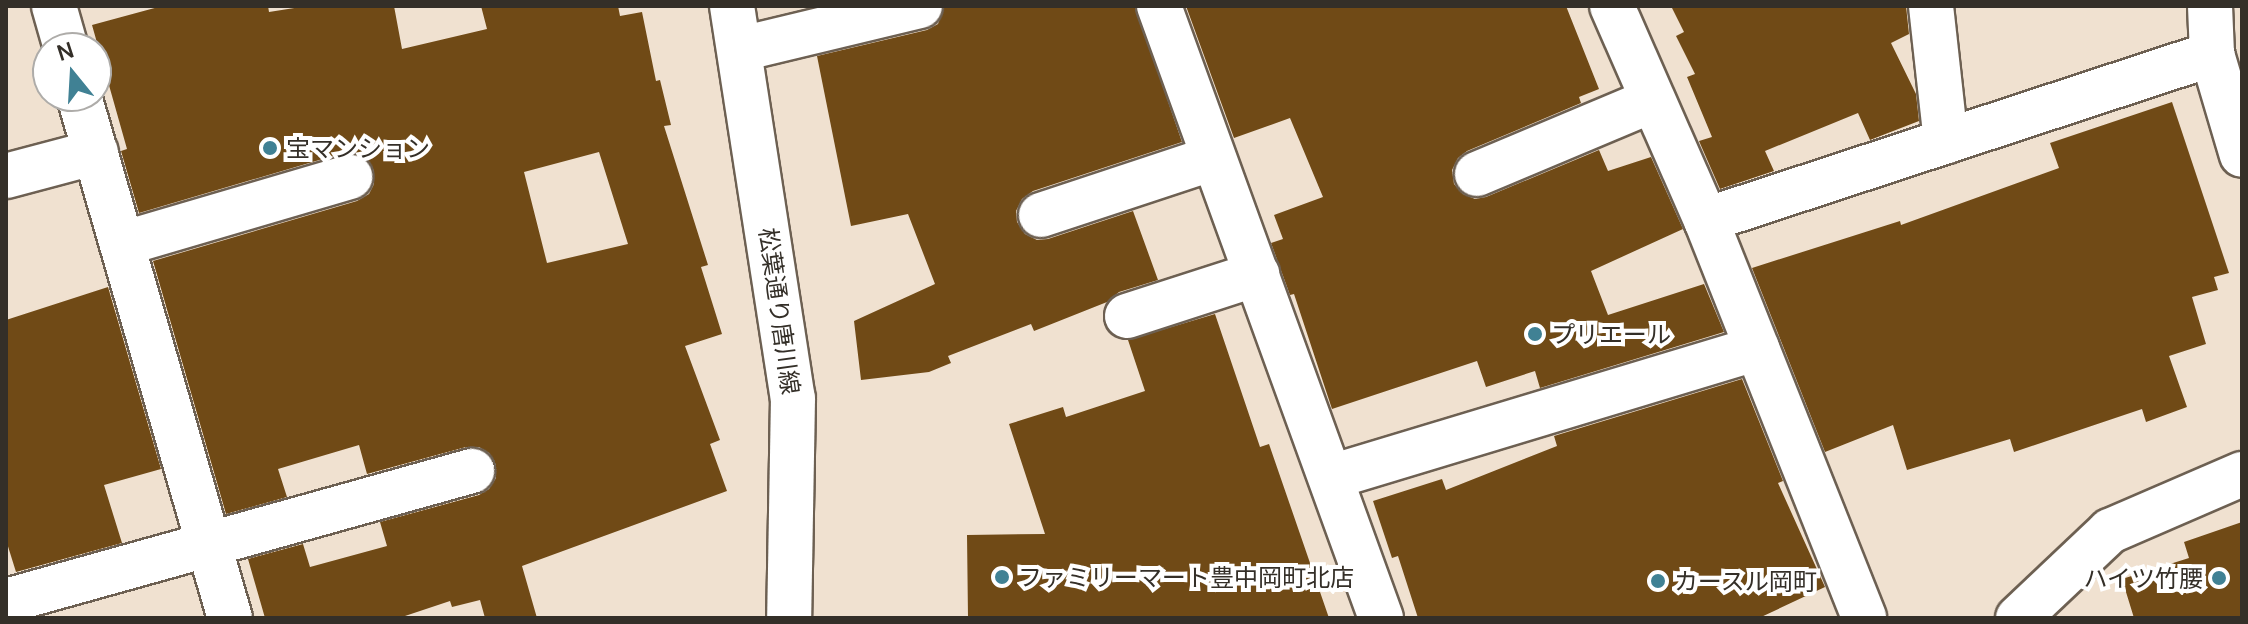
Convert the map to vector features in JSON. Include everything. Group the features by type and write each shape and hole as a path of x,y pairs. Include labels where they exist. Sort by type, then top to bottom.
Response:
{"street":[{"path":"54,6 61,32"},
{"name":"松葉通り唐川線","path":"732,6 793,398 789,618"},
{"path":"741,49 920,6"},
{"path":"1159,6 1381,618"},
{"path":"1612,6 1651,101 1706,220 1864,618"},
{"path":"1931,6 1946,141"},
{"path":"2210,6 2212,54 2242,155"},
{"path":"1706,220 2212,54"},
{"path":"1477,174 1651,101"},
{"path":"84,112 230,618"},
{"path":"6,176 96,152"},
{"path":"1041,215 1213,158"},
{"path":"122,244 350,177"},
{"path":"1127,316 1257,274"},
{"path":"1331,477 1757,348"},
{"path":"6,601 472,471"},
{"path":"2018,618 2110,531 2242,474"}],"building":[{"path":"162,6 268,6 269,12 307,6 394,6 402,49 487,29 481,6 618,6 620,16 642,12 656,81 660,80 671,125 664,126 708,265 701,267 722,334 685,346 720,440 710,444 727,491 522,566 537,618 485,618 480,600 452,607 450,601 399,618 265,618 248,559 303,544 310,567 387,546 380,522 479,495 489,489 496,478 496,465 489,453 479,447 466,447 367,474 359,445 278,469 287,497 226,514 153,261 357,201 369,194 374,184 374,171 367,158 355,153 343,153 139,213 121,151 127,149 112,96 112,32 94,32 92,25","holes":["599,152 628,244 547,263 524,172"]},
{"path":"944,6 1135,6 1182,142 1033,191 1022,199 1016,211 1017,222 1025,234 1037,240 1133,211 1158,280 1119,292 1107,302 1034,331 1031,324 948,356 951,363 929,372 861,380 854,321 935,284 908,214 851,226 817,56 927,30 938,24"},
{"path":"1186,6 1566,6 1599,89 1579,97 1581,103 1467,151 1458,158 1452,170 1454,184 1463,194 1475,199 1599,150 1608,171 1651,157 1683,229 1591,271 1608,315 1704,284 1724,332 1540,388 1535,371 1486,387 1477,361 1332,409 1294,294 1290,295 1271,243 1283,239 1274,215 1323,197 1290,118 1234,138"},
{"path":"1671,6 1906,6 1909,34 1891,43 1916,94 1919,121 1870,140 1858,113 1765,151 1774,171 1720,189 1699,141 1712,137 1687,77 1695,74 1676,36 1684,32"},
{"path":"2172,102 2229,273 2214,277 2218,290 2192,297 2206,344 2169,356 2187,407 2146,422 2142,409 2014,452 2010,439 1907,470 1893,425 1825,452 1752,268 1900,221 1901,225 2059,168 2050,143"},
{"path":"108,287 161,469 104,485 122,543 16,572 6,540 6,320"},
{"path":"1215,314 1260,447 1269,444 1329,618 968,618 967,535 1045,534 1009,424 1063,407 1066,417 1145,391 1128,340"},
{"path":"1742,379 1783,481 1778,483 1825,587 1759,618 1418,618 1398,556 1392,558 1373,501 1442,479 1446,490 1557,446 1554,436"},
{"path":"2242,522 2242,618 2134,618 2122,579 2189,558 2184,542"}],"place":[{"name":"宝マンション","path":"270,148"},
{"name":"プリエール","path":"1535,334"},
{"name":"ファミリーマート豊中岡町北店","path":"1002,577"},
{"name":"ハイツ竹腰","path":"2219,578"},
{"name":"カースル岡町","path":"1658,581"}]}
